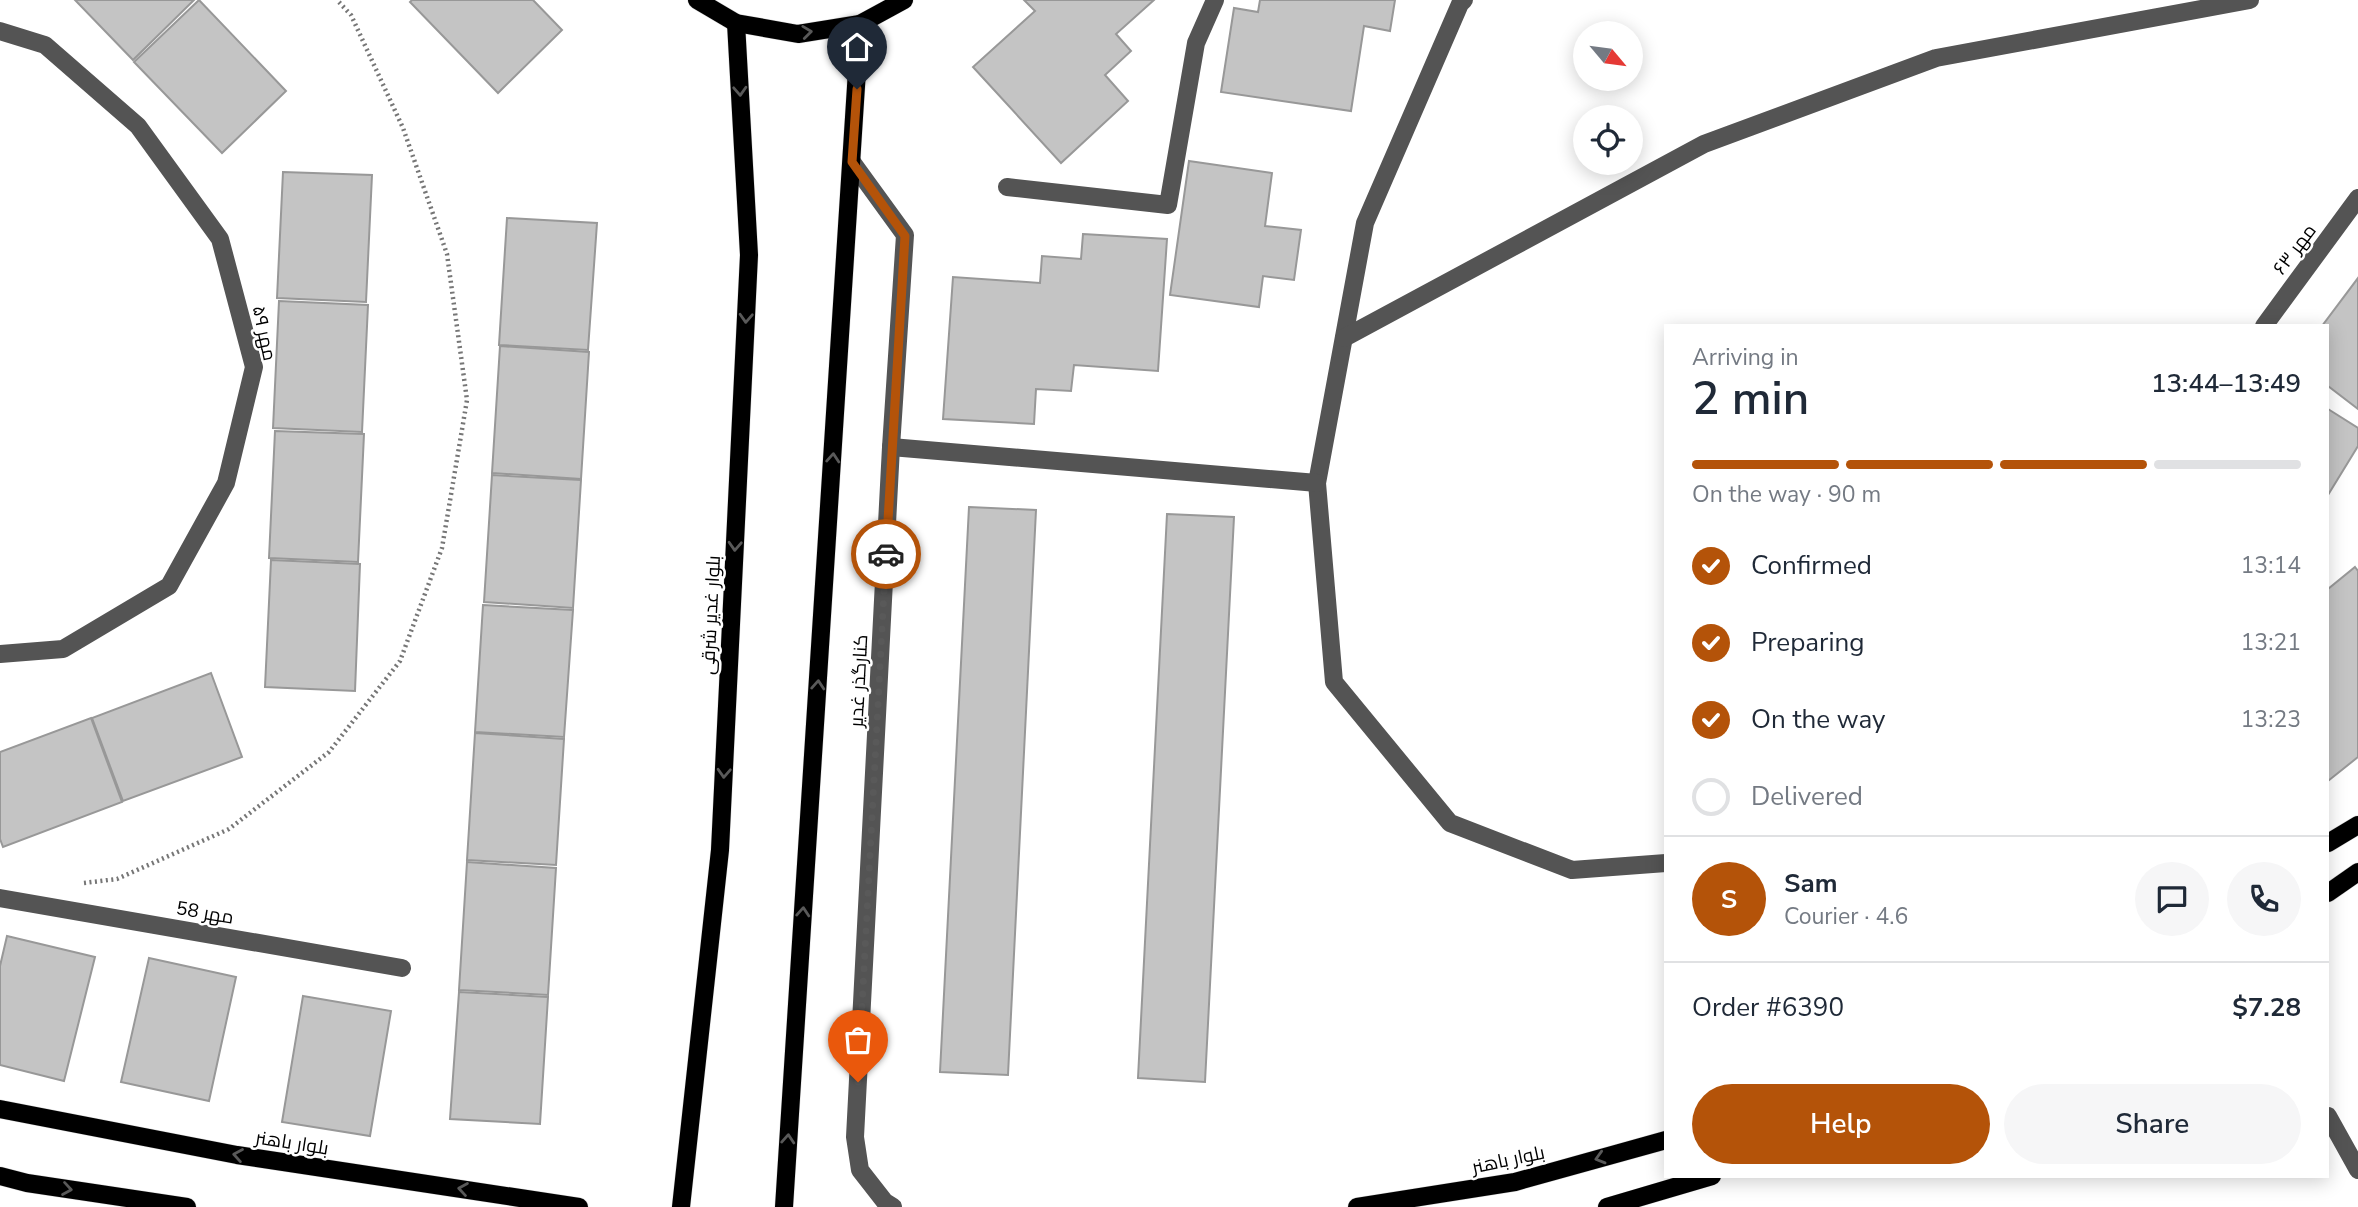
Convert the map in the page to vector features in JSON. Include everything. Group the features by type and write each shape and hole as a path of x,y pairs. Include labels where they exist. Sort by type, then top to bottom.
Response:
{"main road":[{"path":"698,0 736,23 798,34 860,24 904,0"},
{"name":"بلوار غدیر شرقی","path":"681,1207 720,850 748,282 749,255 736,23"},
{"path":"784,1207 860,24"},
{"path":"2329,842 2358,825"},
{"path":"2329,892 2358,872"},
{"name":"بلوار باهنر","path":"0,1109 237,1155 579,1207"},
{"name":"بلوار باهنر","path":"1357,1207 1515,1182 1664,1141"},
{"path":"0,1176 27,1183 187,1207"},
{"path":"1607,1207 1705,1178"}],"street":[{"path":"1007,187 1168,205 1196,43 1215,0"},
{"path":"1464,0 1365,223 1317,483 1334,682 1450,823 1572,870 1664,863"},
{"path":"1344,338 1704,144 1936,58 2250,0"},
{"name":"مهر ۵۹","path":"0,31 45,44 138,126 220,239 254,367 226,483 169,586 64,649 0,654"},
{"name":"کنارگذر غدیر","path":"852,162 905,236 891,447 855,1137 860,1170 884,1202 893,1207"},
{"name":"مهر ۶۳","path":"2265,324 2358,198"},
{"path":"891,447 1317,483"},
{"name":"مهر 58","path":"0,898 402,968"},
{"path":"2329,1118 2358,1170"}],"path":[{"path":"78,884 117,879 229,829 329,752 400,660 442,548 467,400 447,254 403,128 351,15 337,0"}],"building":[{"path":"75,0 194,0 133,60"},
{"path":"199,0 286,91 222,153 134,62"},
{"path":"533,0 562,30 498,93 410,2"},
{"path":"1024,0 1154,0 1116,34 1131,51 1105,75 1128,101 1061,163 973,67 1035,11"},
{"path":"1260,0 1395,0 1390,31 1364,26 1351,111 1221,92 1234,8 1258,12"},
{"path":"1189,161 1272,173 1265,226 1301,230 1294,280 1263,276 1259,307 1170,295"},
{"path":"283,172 372,175 366,302 277,298"},
{"path":"507,218 597,223 588,350 499,345"},
{"path":"1083,234 1167,239 1158,371 1074,365 1071,391 1036,389 1034,424 943,419 953,277 1040,283 1042,256 1081,259"},
{"path":"2358,278 2358,409 2329,387 2329,324 2324,324"},
{"path":"279,301 368,305 362,432 273,428"},
{"path":"500,346 589,352 581,479 492,473"},
{"path":"2329,410 2358,428 2358,446 2329,493"},
{"path":"275,431 364,434 358,562 269,558"},
{"path":"492,475 581,480 573,608 484,602"},
{"path":"969,507 1036,510 1008,1075 940,1072"},
{"path":"1167,514 1234,517 1205,1082 1138,1078"},
{"path":"271,560 360,564 355,691 265,687"},
{"path":"2355,567 2358,571 2358,757 2329,780 2329,588"},
{"path":"483,605 573,610 564,737 475,732"},
{"path":"211,673 242,757 123,801 92,718"},
{"path":"91,718 122,802 3,847 0,839 0,752"},
{"path":"475,733 564,739 556,865 467,860"},
{"path":"467,862 556,868 548,995 459,990"},
{"path":"7,936 95,957 64,1081 0,1065 0,966"},
{"path":"149,958 236,977 209,1101 121,1082"},
{"path":"459,992 548,997 540,1124 450,1119"},
{"path":"303,996 391,1011 370,1136 282,1122"}],"way so far":[{"path":"858,1082 886,554"}],"route":[{"path":"857,89 852,162 905,236 886,554"}]}
